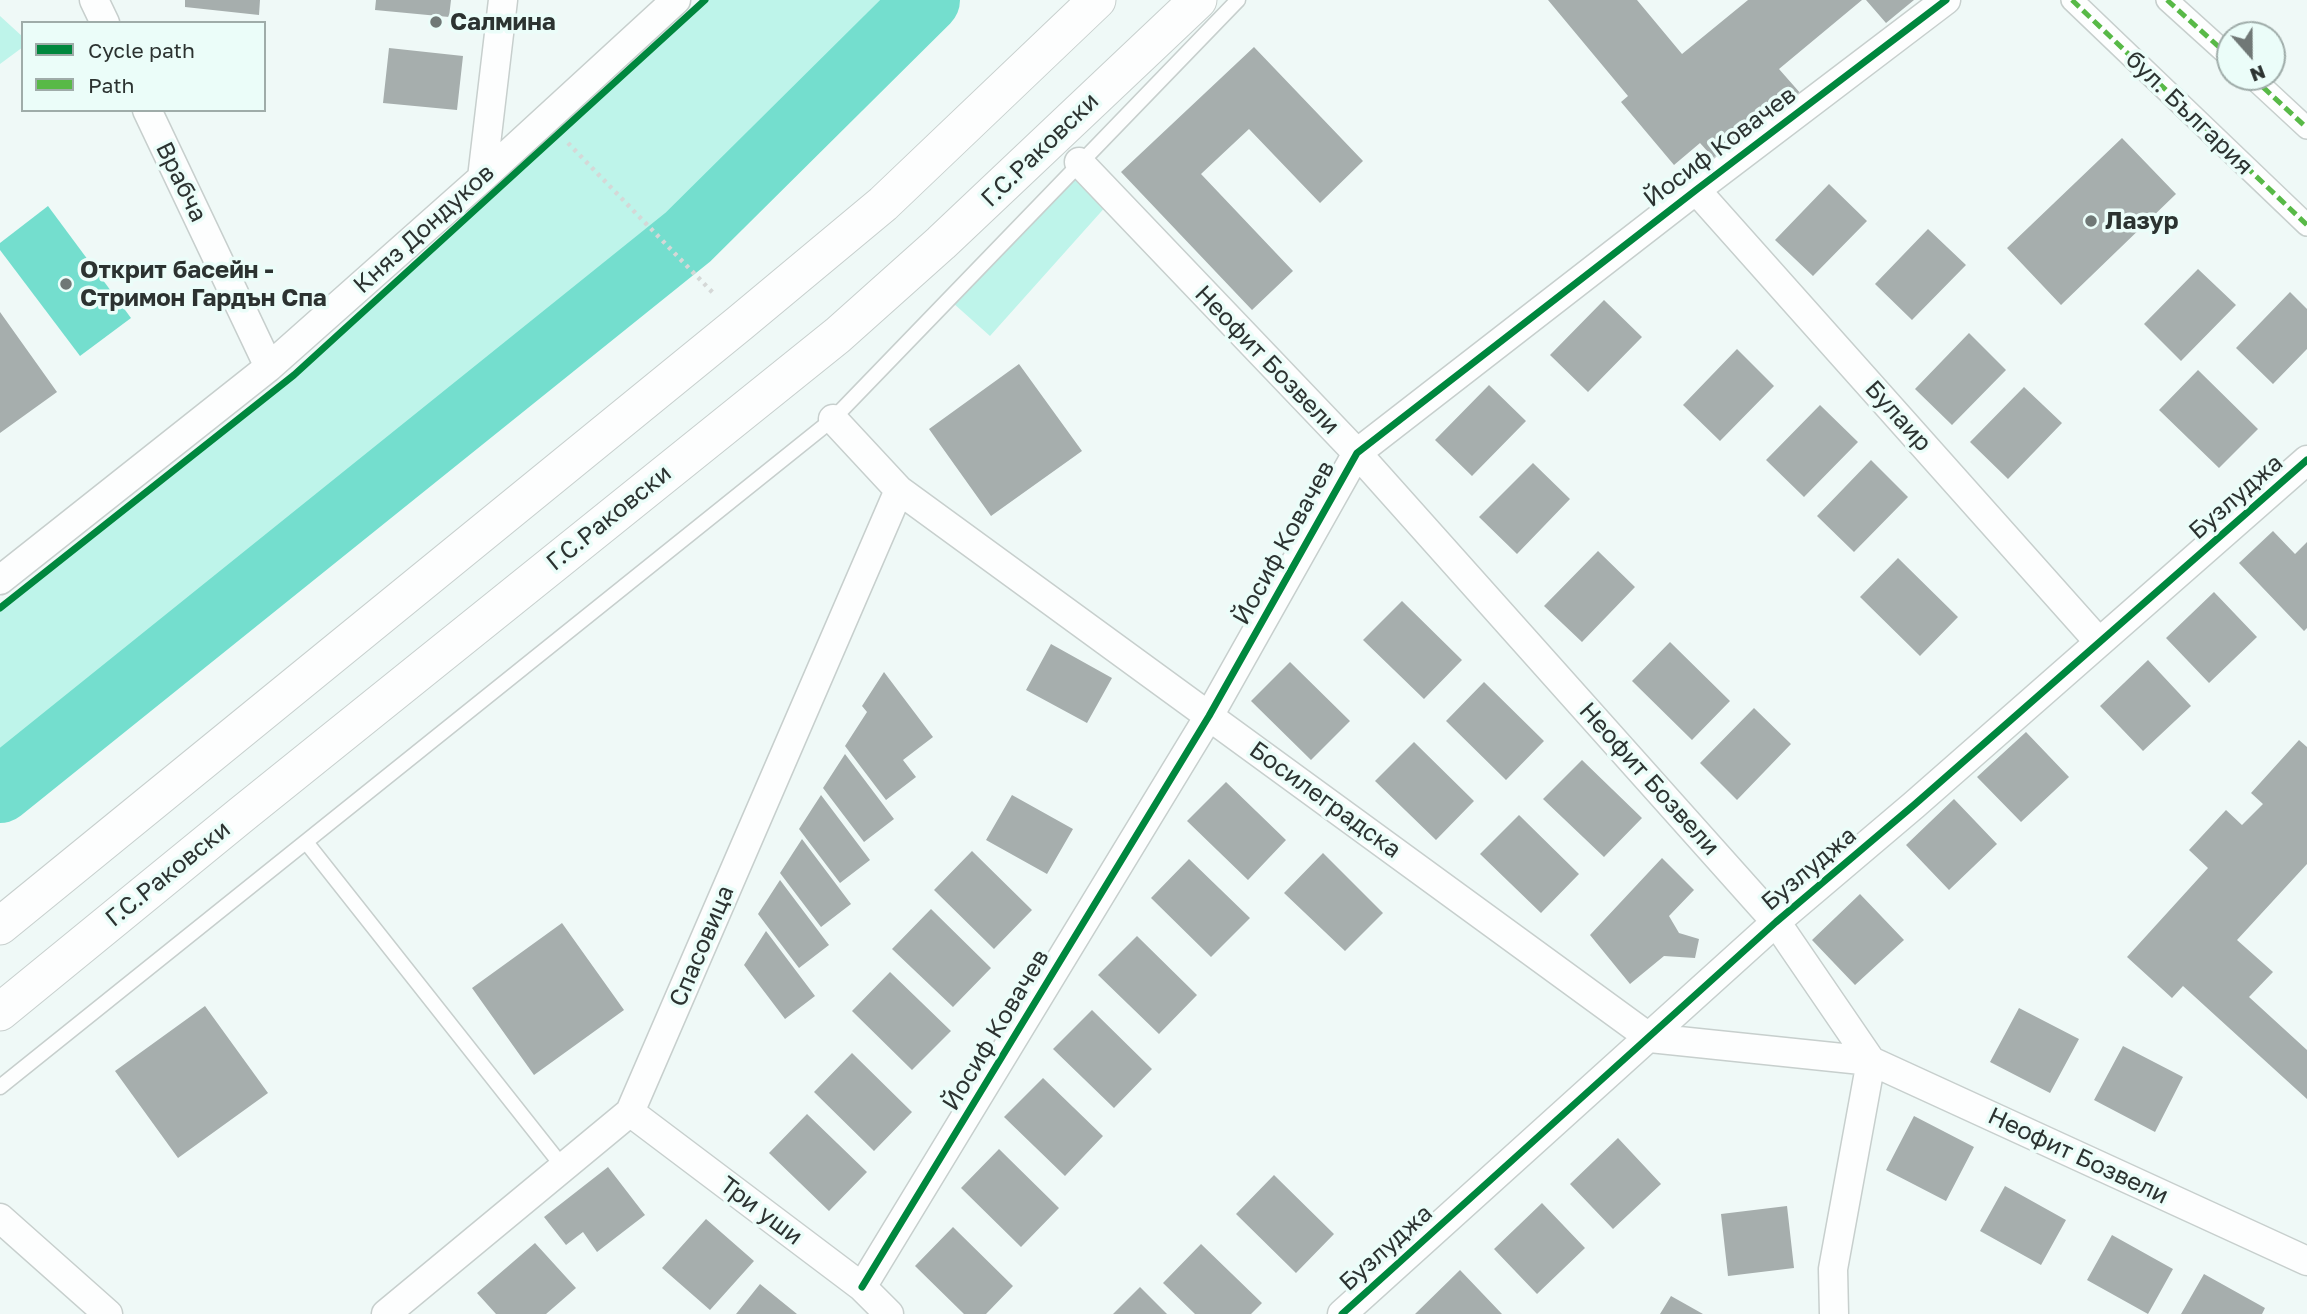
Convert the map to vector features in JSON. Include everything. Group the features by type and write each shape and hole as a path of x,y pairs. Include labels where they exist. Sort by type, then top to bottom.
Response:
{"street":[{"path":"94,0 104,21"},
{"path":"482,178 503,0"},
{"name":"Княз Дондуков","path":"0,580 269,367 482,178 676,0"},
{"path":"0,926 873,212 1097,0"},
{"name":"Г.С.Раковски","path":"0,1012 838,335 941,243 1198,0"},
{"name":"Йосиф Ковачев","path":"862,1287 1209,716 1357,453 1945,0"},
{"name":"бул. България","path":"2072,0 2307,225"},
{"path":"2167,0 2216,44"},
{"path":"2267,91 2307,128"},
{"name":"Врабча","path":"148,112 269,367"},
{"name":"Неофит Бозвели","path":"1079,162 1357,453 1776,922 1871,1061 2307,1261"},
{"name":"Булаир","path":"1696,190 2099,642"},
{"name":"Босилеградска","path":"833,419 899,490 1650,1038"},
{"name":"Бузлуджа","path":"1342,1314 1776,922 1914,805 2307,460"},
{"name":"Спасовица","path":"386,1314 630,1112 899,490"},
{"path":"1650,1038 1871,1061 1833,1269 1834,1314"},
{"name":"Три уши","path":"630,1112 862,1287 889,1314"},
{"path":"0,1218 108,1314"}],"lane":[{"path":"0,1087 833,419 1238,0"},
{"path":"306,842 564,1167"}],"path":[{"path":"545,120 712,293"}],"shaded area":[{"path":"705,0 928,0 688,237 0,790 0,608 294,375"},
{"path":"0,16 21,35 21,48 0,64"},
{"path":"1080,172 1108,204 990,336 953,303"},
{"name":"Открит басейн - Стримон Гардън Спа","path":"48,206 131,318 80,356 0,250 0,243"}],"building":[{"path":"185,0 260,0 259,15 185,7"},
{"path":"376,0 451,0 449,17 375,10"},
{"path":"1548,0 1637,0 1682,54 1748,0 1862,0 1779,69 1801,94 1718,163 1700,143 1674,165 1621,102 1628,96"},
{"path":"1866,0 1914,0 1886,23"},
{"path":"1254,47 1363,161 1320,203 1249,129 1201,174 1293,271 1252,310 1121,172"},
{"path":"389,48 463,56 457,110 383,103"},
{"name":"Лазур","path":"2122,138 2176,194 2061,305 2007,248"},
{"path":"1829,184 1867,221 1813,276 1775,240"},
{"path":"1928,229 1966,265 1912,320 1875,284"},
{"path":"2198,269 2236,305 2181,361 2144,324"},
{"path":"2290,292 2307,309 2307,349 2273,384 2236,348"},
{"path":"1604,300 1642,337 1588,392 1550,355"},
{"path":"0,312 57,392 0,433"},
{"path":"1969,333 2006,370 1952,425 1915,389"},
{"path":"1737,349 1774,386 1720,441 1683,405"},
{"path":"1019,364 1082,451 991,516 929,429"},
{"path":"2198,370 2258,429 2219,468 2159,410"},
{"path":"1489,385 1526,421 1472,476 1435,440"},
{"path":"2024,387 2062,423 2008,479 1970,442"},
{"path":"1820,405 1858,442 1804,497 1766,460"},
{"path":"1871,460 1908,497 1854,552 1817,516"},
{"path":"1533,463 1570,499 1517,554 1479,517"},
{"path":"2273,531 2295,554 2307,542 2307,628 2304,631 2239,563"},
{"path":"1598,551 1635,587 1582,642 1544,606"},
{"path":"1898,558 1958,617 1920,656 1860,597"},
{"path":"2214,592 2257,637 2209,683 2166,638"},
{"path":"1402,601 1462,660 1424,699 1363,640"},
{"path":"1670,642 1730,701 1692,740 1632,681"},
{"path":"1051,644 1112,678 1087,723 1026,690"},
{"path":"2148,660 2191,706 2143,751 2100,706"},
{"path":"1290,662 1350,721 1311,760 1251,701"},
{"path":"884,672 933,737 903,760 916,777 886,800 845,746 867,712 862,706"},
{"path":"1484,682 1544,741 1506,780 1446,721"},
{"path":"1754,708 1791,744 1737,800 1700,763"},
{"path":"2026,732 2069,777 2021,822 1977,777"},
{"path":"2299,740 2307,747 2307,864 2237,940 2273,972 2249,997 2307,1050 2307,1099 2183,986 2172,998 2127,957 2208,868 2189,850 2226,810 2242,825 2263,804 2251,793"},
{"path":"1414,742 1474,801 1436,840 1375,781"},
{"path":"845,754 894,819 864,842 823,788"},
{"path":"1582,760 1642,818 1604,857 1543,799"},
{"path":"1226,782 1286,840 1248,880 1187,821"},
{"path":"821,795 870,860 840,883 799,829"},
{"path":"1012,795 1073,829 1047,874 986,840"},
{"path":"1954,799 1997,844 1949,890 1906,845"},
{"path":"1519,815 1579,874 1541,913 1480,854"},
{"path":"802,839 851,904 821,927 780,873"},
{"path":"972,851 1032,910 994,949 934,890"},
{"path":"1323,853 1383,913 1345,951 1284,893"},
{"path":"1662,858 1694,890 1669,916 1679,933 1699,939 1695,958 1664,956 1630,984 1590,935"},
{"path":"1189,859 1250,918 1211,957 1151,898"},
{"path":"780,880 829,945 799,968 758,914"},
{"path":"1860,894 1904,940 1855,985 1812,940"},
{"path":"931,909 991,968 953,1007 892,949"},
{"path":"562,923 624,1010 534,1075 472,988"},
{"path":"766,931 815,996 785,1019 744,965"},
{"path":"1137,936 1197,995 1159,1034 1098,975"},
{"path":"890,972 951,1031 912,1070 852,1011"},
{"path":"205,1006 268,1093 178,1158 115,1071"},
{"path":"2019,1008 2079,1039 2050,1093 1990,1062"},
{"path":"1092,1010 1152,1069 1114,1108 1053,1049"},
{"path":"2123,1046 2183,1077 2155,1132 2094,1100"},
{"path":"852,1053 912,1112 874,1151 814,1092"},
{"path":"1043,1078 1103,1136 1065,1176 1004,1117"},
{"path":"807,1114 867,1172 829,1211 769,1153"},
{"path":"1914,1116 1974,1147 1946,1201 1886,1170"},
{"path":"1618,1138 1661,1184 1613,1229 1570,1184"},
{"path":"999,1149 1059,1208 1021,1247 961,1188"},
{"path":"608,1167 645,1215 597,1252 583,1232 566,1245 544,1217"},
{"path":"1274,1175 1334,1234 1296,1273 1236,1214"},
{"path":"2005,1186 2066,1220 2041,1265 1980,1231"},
{"path":"1542,1203 1585,1248 1537,1294 1494,1249"},
{"path":"1787,1206 1794,1268 1728,1276 1721,1214"},
{"path":"706,1219 754,1261 710,1310 662,1268"},
{"path":"953,1227 1013,1286 986,1314 964,1314 915,1266"},
{"path":"2112,1235 2173,1269 2148,1314 2087,1280"},
{"path":"535,1243 576,1288 546,1314 496,1314 477,1293"},
{"path":"1201,1244 1262,1303 1251,1314 1195,1314 1163,1283"},
{"path":"1460,1270 1502,1314 1415,1314"},
{"path":"2204,1274 2265,1308 2262,1314 2181,1314"},
{"path":"760,1284 797,1314 736,1314"},
{"path":"1140,1287 1167,1314 1113,1314"},
{"path":"1671,1296 1703,1314 1660,1314"}],"waterway":[{"path":"0,790 688,237 927,0"}],"marked path":[{"path":"2072,0 2307,225"},
{"path":"2167,0 2216,44"},
{"path":"2267,91 2307,128"}],"cycle path":[{"path":"0,608 294,375 705,0"},
{"path":"862,1287 1209,716 1357,453 1946,0"},
{"path":"1342,1314 1776,922 1914,805 2307,460"}],"place":[{"name":"Салмина","path":"436,22"},
{"name":"Лазур","path":"2091,221"},
{"name":"Открит басейн - Стримон Гардън Спа","path":"66,284"}]}
